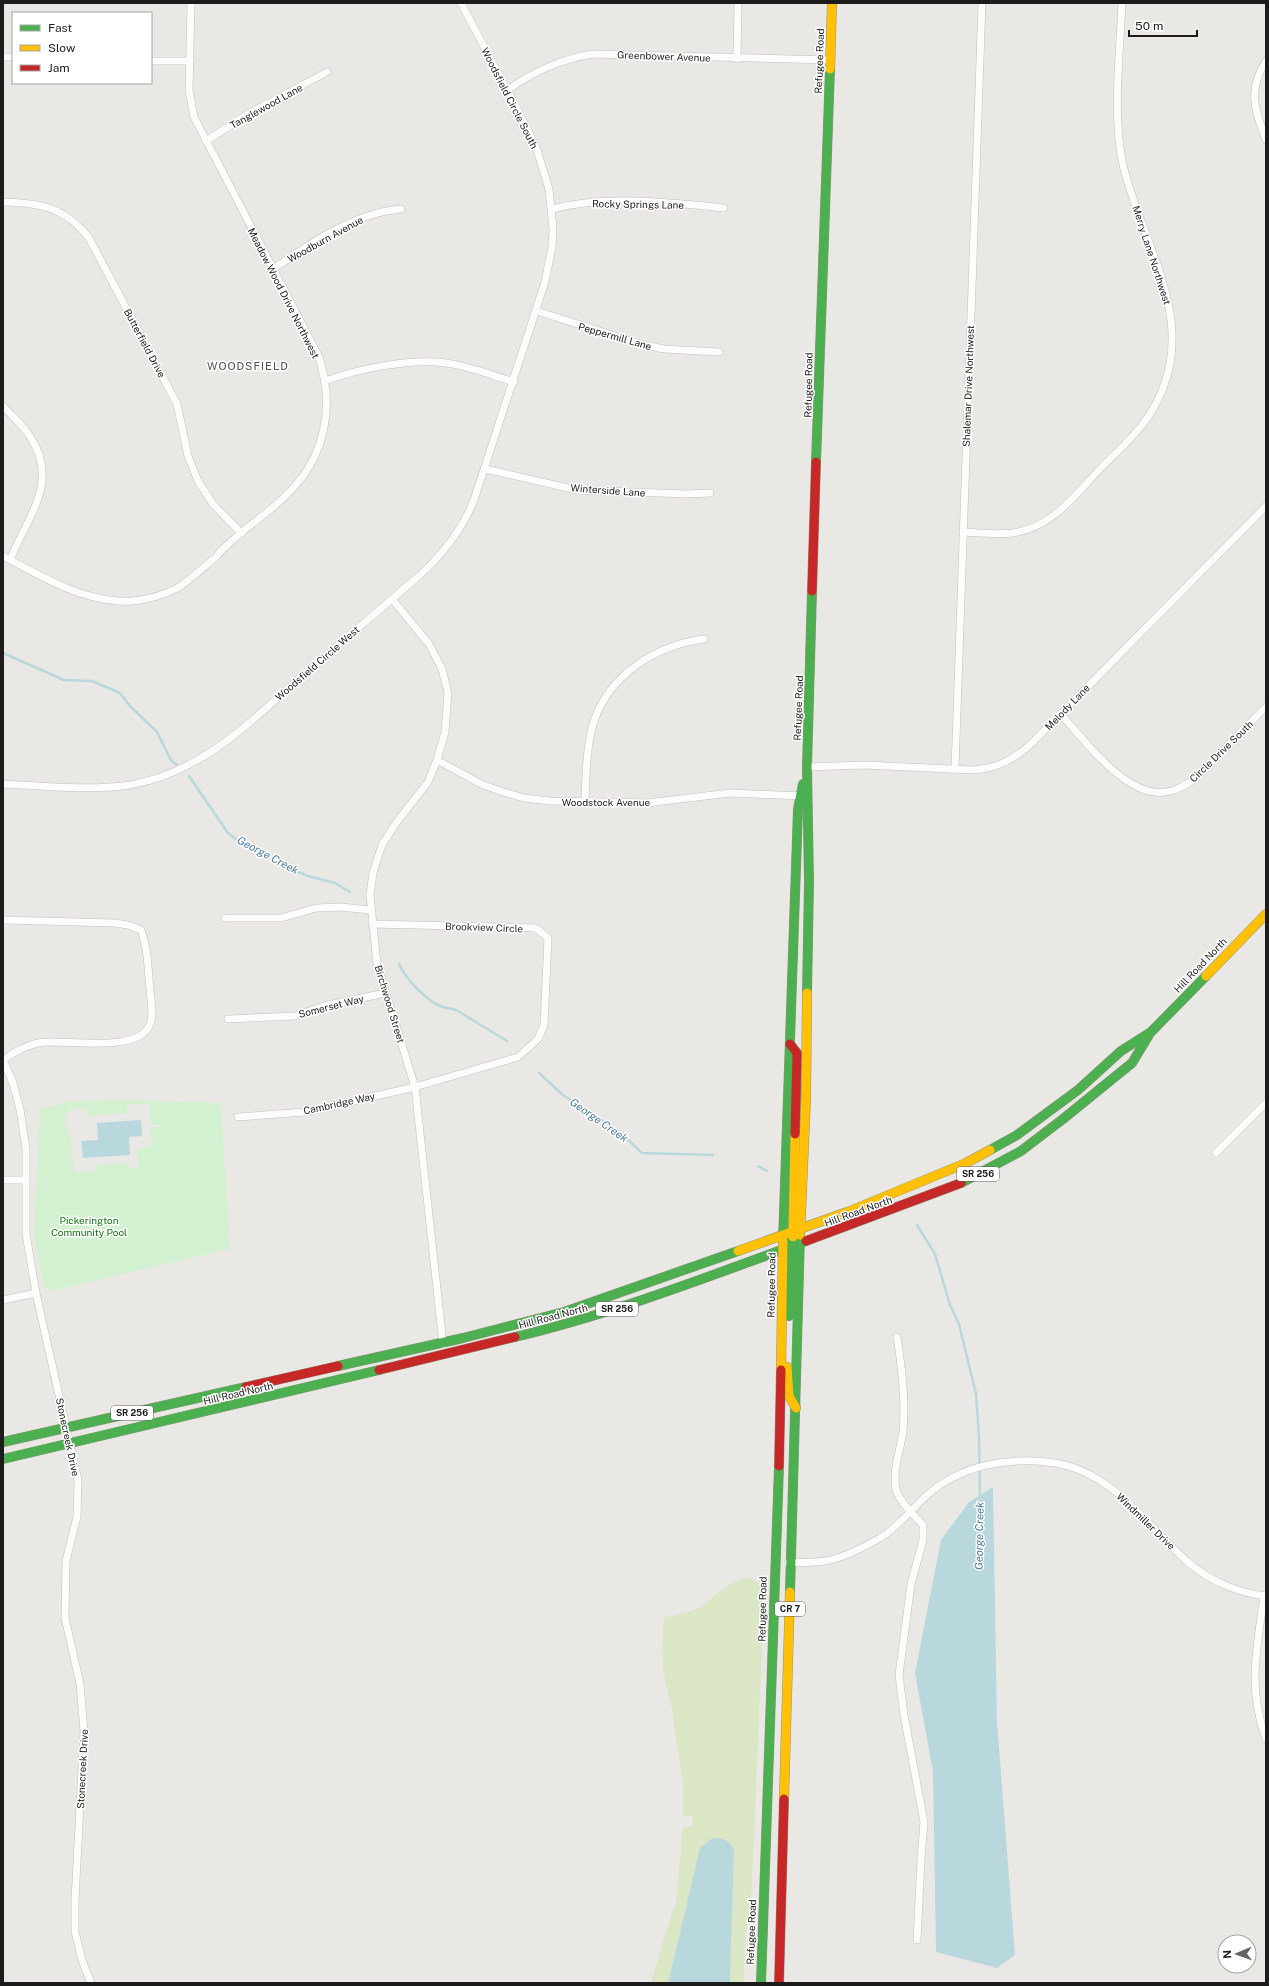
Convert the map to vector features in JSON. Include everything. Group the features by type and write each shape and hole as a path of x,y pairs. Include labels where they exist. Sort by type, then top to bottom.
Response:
{"main road":[{"name":"Refugee Road","path":"761,1983 779,1453 792,1239 806,1097 809,882 804,796 807,767 832,3"},
{"name":"Refugee Road","path":"779,1983 789,1563 796,1408 789,1396 787,1365 797,1053 790,1044 798,809 804,796"},
{"name":"Hill Road North","path":"3,1459 554,1328 621,1308 792,1239 850,1211 966,1163 1017,1135 1078,1090 1121,1052 1151,1032 1266,914"},
{"name":"Hill Road North","path":"3,1442 443,1345 564,1312 951,1188 1021,1151 1132,1063 1151,1032"}],"street":[{"name":"Meadow Wood Drive Northwest","path":"3,556 79,594 118,601 132,600 170,592 181,586 215,558 224,548 232,543 241,533 271,510 303,476 314,459 322,439 326,421 327,400 325,381 318,355 197,123 191,103 191,3"},
{"name":"Woodsfield Circle South","path":"461,3 537,150 546,176 552,209 552,247 547,276 514,382"},
{"path":"737,59 738,3"},
{"name":"Shalemar Drive Northwest","path":"955,769 982,3"},
{"name":"Merry Lane Northwest","path":"963,532 1012,533 1036,526 1058,512 1140,428 1155,407 1166,382 1172,355 1172,315 1166,291 1127,177 1119,138 1118,111 1122,3"},
{"name":"Greenbower Avenue","path":"507,90 548,66 567,59 593,54 737,59 830,60"},
{"path":"152,60 190,61"},
{"path":"1266,61 1256,82 1254,96 1259,122 1266,140"},
{"name":"Tanglewood Lane","path":"206,141 248,114 327,72"},
{"name":"Rocky Springs Lane","path":"552,209 580,203 606,201 684,204 724,208"},
{"name":"Butterfield Drive","path":"3,202 35,204 60,211 71,218 89,238 177,404 188,456 198,481 212,504 241,533"},
{"name":"Woodburn Avenue","path":"273,269 301,250 357,220 375,213 401,209"},
{"name":"Peppermill Lane","path":"537,311 640,344 664,349 719,352"},
{"path":"325,381 367,369 433,362 472,369 514,382"},
{"name":"Woodsfield Circle West","path":"3,784 117,786 156,778 182,769 205,757 242,728 437,560 448,547 469,512 514,382"},
{"path":"3,406 31,438 41,462 43,475 38,500 10,560"},
{"name":"Winterside Lane","path":"485,469 577,490 687,494 710,493"},
{"name":"Melody Lane","path":"807,767 864,766 984,770 1010,760 1031,744 1266,506"},
{"name":"Birchwood Street","path":"392,599 429,644 437,658 445,679 448,693 448,718 437,760 428,782 396,823 382,845 371,883 370,910 377,964 415,1087 443,1345"},
{"path":"585,802 587,760 594,722 603,702 613,687 629,671 659,651 681,643 704,639"},
{"name":"Circle Drive South","path":"1060,714 1106,764 1119,775 1138,788 1151,792 1165,792 1178,789 1201,774 1266,707"},
{"name":"Woodstock Avenue","path":"437,760 481,784 524,798 550,802 647,803 730,793 804,796"},
{"path":"225,918 282,918 316,908 340,907 370,910"},
{"path":"3,920 114,923 128,925 141,930 145,942 152,1010 150,1025 132,1040 105,1043 40,1043 15,1052 3,1060"},
{"name":"Brookview Circle","path":"372,924 536,928 548,938 544,1025 538,1039 518,1057 415,1087"},
{"name":"Somerset Way","path":"228,1019 295,1016 324,1006 385,993"},
{"name":"Stonecreek Drive","path":"3,1060 13,1083 25,1136 26,1234 36,1293 78,1480 77,1517 66,1562 65,1618 80,1684 84,1731 75,1900 75,1932 82,1960 91,1983"},
{"name":"Cambridge Way","path":"238,1117 305,1112 415,1087"},
{"path":"1216,1152 1266,1103"},
{"path":"3,1180 26,1180"},
{"path":"3,1300 36,1293"},
{"path":"897,1337 903,1376 903,1431 897,1466 896,1489 910,1511 923,1524 923,1540 911,1584 899,1675 904,1715 924,1822 917,1940"},
{"name":"Windmiller Drive","path":"789,1563 826,1561 856,1550 882,1537 926,1496 949,1479 986,1464 1019,1460 1056,1463 1084,1472 1112,1489 1133,1506 1177,1551 1202,1572 1228,1587 1265,1596"},
{"path":"1265,1596 1254,1678 1256,1708 1266,1739"}],"green space":[{"name":"Pickerington Community Pool","path":"137,1100 221,1103 230,1249 51,1291 43,1285 34,1233 40,1109 71,1101","holes":["149,1103 150,1125 162,1126 150,1128 152,1144 137,1151 138,1168 130,1168 129,1163 95,1165 95,1171 74,1173 71,1135 64,1121 68,1112 71,1110 79,1108 87,1112 90,1116 127,1113 127,1105"]},
{"path":"746,1578 758,1583 764,1596 751,1908 745,1935 744,1983 730,1983 734,1851 694,1873 668,1983 651,1983 673,1909 676,1904 683,1827 692,1827 693,1816 683,1816 683,1782 673,1715 663,1665 662,1644 664,1617 678,1615 694,1610 702,1606 731,1583"}],"water":[{"path":"141,1120 142,1136 129,1137 130,1155 83,1158 81,1141 98,1140 97,1123"},
{"path":"993,1487 997,1722 1015,1955 997,1968 936,1952 933,1772 915,1673 941,1540 969,1502"},
{"path":"711,1839 724,1839 728,1842 734,1851 730,1983 668,1983 700,1848"}],"waterway":[{"path":"3,653 64,680 92,681 120,693 130,706 157,732 171,760 177,765"},
{"name":"George Creek","path":"189,776 228,833 242,844 285,866 308,876 335,883 350,892"},
{"name":"George Creek","path":"399,964 412,983 431,1001 437,1005 458,1011 507,1041"},
{"name":"George Creek","path":"539,1073 563,1095 621,1133 642,1153 713,1155"},
{"name":"George Creek","path":"758,1166 767,1171"},
{"name":"George Creek","path":"917,1225 935,1254 950,1305 959,1324 976,1394 979,1438 980,1497"}],"traffic: fast":[{"path":"816,462 830,69"},
{"path":"807,993 809,882 807,767 812,591"},
{"path":"783,1241 798,809 803,784"},
{"path":"990,1150 1017,1135 1078,1090 1121,1051 1151,1032 1206,976"},
{"path":"961,1183 1021,1151 1063,1119 1132,1063 1149,1035"},
{"path":"790,1592 800,1236"},
{"path":"789,1240 791,1247 789,1316"},
{"path":"515,1337 589,1317 626,1305 806,1241"},
{"path":"338,1366 463,1338 564,1312 738,1251"},
{"path":"3,1459 379,1370"},
{"path":"3,1442 246,1387"},
{"path":"761,1983 779,1466"}],"traffic: slow":[{"path":"830,69 832,3"},
{"path":"1206,976 1266,914"},
{"path":"800,1235 806,1097 807,993"},
{"path":"793,1237 795,1134"},
{"path":"738,1251 850,1211 966,1163 990,1150"},
{"path":"781,1370 783,1241"},
{"path":"787,1367 789,1396 796,1408"},
{"path":"784,1799 790,1592"}],"traffic: jam":[{"path":"812,591 816,462"},
{"path":"790,1044 797,1053 795,1134"},
{"path":"806,1241 961,1183"},
{"path":"379,1370 515,1337"},
{"path":"246,1387 338,1366"},
{"path":"779,1466 781,1370"},
{"path":"779,1983 784,1799"}],"district":[{"name":"WOODSFIELD","path":"248,366"}]}
